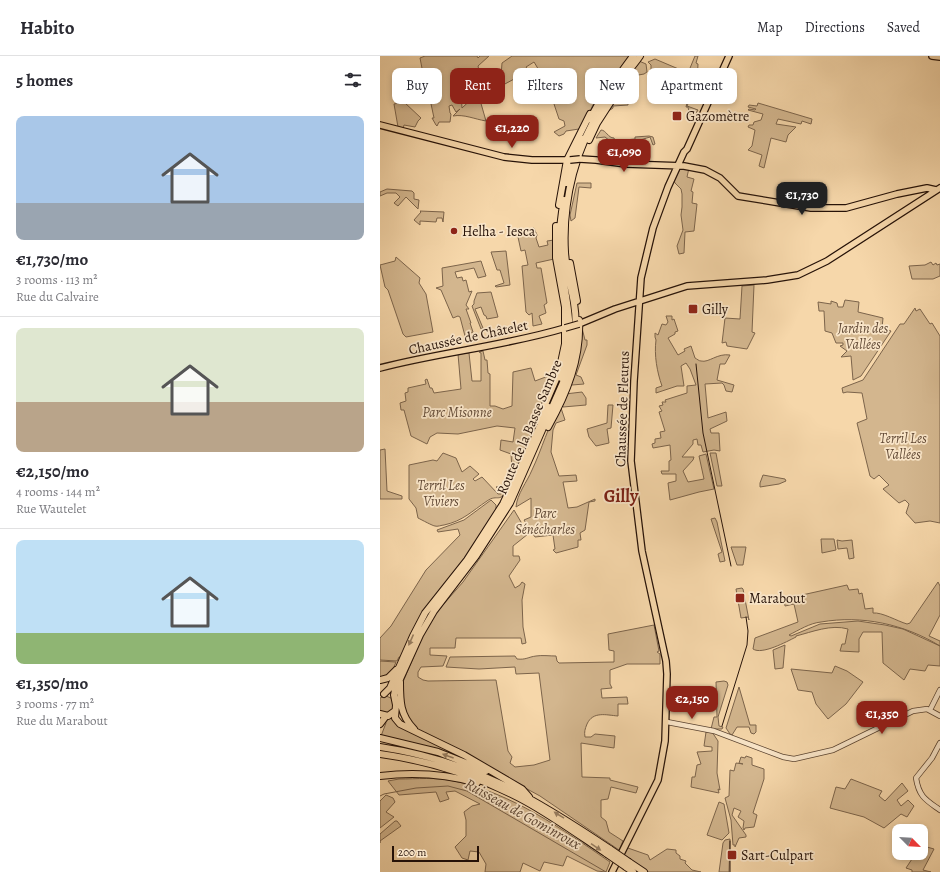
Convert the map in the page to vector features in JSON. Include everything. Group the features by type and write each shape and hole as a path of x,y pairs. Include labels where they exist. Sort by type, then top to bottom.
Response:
{"highway":[{"name":"Route de la Basse Sambre","path":"382,695 390,688 425,613 467,560 491,525 509,493 558,385 569,352 570,321 561,264 560,230 561,214 571,165 577,147 595,110 632,60 640,56"},
{"name":"Route de la Basse Sambre","path":"395,711 395,690 426,624 434,611 468,569 493,531 512,498 566,378 574,345 575,318 574,304 567,272 564,239 566,215 572,181 579,155 593,121 632,60"},
{"path":"533,454 553,418 570,382 577,358 579,324 575,287 568,255 568,240 570,207 581,159 597,123 632,60"},
{"path":"526,456 530,441 559,372 564,350 565,338 561,329 565,307 556,258 555,242 558,212 569,160 595,102 615,76 632,60"},
{"path":"380,680 388,678 399,668"},
{"path":"400,678 401,710 405,719 417,732"},
{"path":"382,695 390,695 395,699"},
{"path":"395,711 396,721 403,726 464,755 522,788 529,797"},
{"path":"382,719 395,711"},
{"path":"380,738 438,752 475,766 522,788"},
{"path":"380,747 434,758 486,776 529,797 628,865 644,872"},
{"path":"380,754 432,764 478,779 501,789 544,812 609,852"},
{"path":"380,776 415,774 454,777 501,789"},
{"path":"628,865 633,872"}],"main road":[{"path":"684,152 687,140 725,56"},
{"path":"684,152 687,149 729,56"},
{"path":"932,56 940,57"},
{"path":"380,125 504,157 532,160 581,159 626,164 678,166 710,172 720,178 738,196 811,208 846,208 897,194 927,188 938,189"},
{"name":"Chaussée de Fleurus","path":"612,872 658,780 667,722 666,661 642,551 631,461 634,366 641,278 653,228 668,187 684,152"},
{"name":"Chaussée de Châtelet","path":"380,368 561,329 579,324 610,311 687,286 767,280 798,275 827,261 938,189"}],"street":[{"path":"930,710 940,690"},
{"path":"667,722 714,731 786,758 794,759 833,750 913,711 930,710 940,716"},
{"path":"940,743 932,758 916,778 921,796 940,810"}],"green space":[{"path":"425,56 477,56 478,58 480,56 489,56 478,66 478,68 450,68 450,104 462,104 462,108 466,104 481,104 486,121 465,116 453,116 460,109 456,112 452,105 449,106 451,114 450,122 439,122 437,126 432,118 434,118 431,104 442,104 442,68 422,68 420,58"},
{"path":"512,56 629,56 620,68 585,68 585,104 594,104 581,130 566,131 564,134 559,136 554,132 565,126 564,121 559,119 554,104 577,104 577,68 538,68 534,62 526,67 527,68 513,68 513,80 505,84 505,68 502,68 502,63"},
{"path":"695,56 698,56 696,63 698,64 698,68 690,68"},
{"path":"655,59 676,68 651,68 651,65 648,62"},
{"path":"639,61 646,64 647,72 639,75 639,68 634,68"},
{"path":"758,103 812,119 811,124 802,121 801,124 778,119 776,124 796,127 788,135 786,142 771,138 764,168 759,166 762,155 748,150 752,146 755,130 748,127 749,125 753,125 754,122 761,120 763,114 748,110 756,109 748,107 749,105 757,106"},
{"path":"394,104 406,104 421,118 415,127 404,125 403,129 398,127"},
{"path":"610,104 628,104 613,106 613,108 607,112 596,130"},
{"path":"688,104 687,106 698,110 695,115 687,114 689,112 688,107 686,107"},
{"path":"601,130 610,137 614,138 615,141 649,136 653,137 655,144 653,145 650,137 632,143 616,144 605,137 596,138"},
{"path":"681,167 689,168 687,177 694,179 691,191 693,192 692,203 697,204 694,231 685,232 684,253 679,254 677,246 683,230 681,215 682,194 681,189 674,181"},
{"path":"577,183 591,183 591,188 579,187 575,218 571,221 570,215"},
{"path":"387,189 412,191 414,193 414,199 419,200 418,209 406,197 398,206 394,203 400,197 396,193 387,193 380,196 380,192"},
{"path":"420,211 444,212 443,222 442,218 437,218 436,222 420,221 420,225 414,220 421,212"},
{"path":"520,228 522,233 534,228 539,247 548,245 547,241 554,240 554,259 536,263 537,268 541,268 547,303 544,305 546,313 539,316 542,324 533,326 532,313 529,315 526,312 522,266 528,265 525,250 521,251 517,230"},
{"path":"506,251 510,285 496,287 495,286 504,283 500,270 497,270 491,252"},
{"path":"396,257 420,278 419,283 426,294 433,332 406,337 403,334 388,290 385,287 380,265 395,261"},
{"path":"481,261 486,276 478,278 474,268 455,272 457,278 462,277 463,281 466,280 469,292 472,291 466,305 469,309 466,309 473,332 465,336 460,317 458,316 453,318 441,290 436,288 443,286 442,268"},
{"path":"931,262 933,265 936,263 937,265 940,264 940,276 933,279 912,279 909,266 925,265"},
{"path":"754,285 752,332 755,333 747,349 727,346 726,342 722,343 725,318 740,319 742,286"},
{"path":"491,292 498,317 487,319 481,307 475,309 483,328 481,329 472,306 477,293"},
{"name":"Jardin des Vallées","path":"845,300 859,302 858,312 883,318 882,328 891,331 861,376 853,380 851,356 841,357 847,351 840,346 843,345 843,343 836,343 832,333 825,331 824,311 819,311 818,302 831,304 831,301 837,303 838,307 843,307"},
{"name":"Terril Les Vallées","path":"915,308 916,311 920,309 930,324 932,323 940,336 940,523 930,521 915,523 906,513 909,504 905,500 899,503 883,489 889,485 879,475 874,479 870,476 857,423 867,419 862,393 843,393 842,388 863,380 900,324 904,324"},
{"path":"666,316 672,316 672,320 674,319 678,331 668,338 678,355 685,351 684,349 691,346 695,358 700,361 707,361 721,355 730,355 725,364 720,364 717,380 734,385 732,392 726,391 722,383 705,384 708,418 726,412 727,421 710,429 711,433 719,433 720,451 714,450 703,452 701,445 698,445 697,439 693,440 693,444 682,457 694,457 683,471 688,482 704,479 699,456 706,454 714,489 670,500 668,483 676,481 676,474 662,474 661,471 669,471 669,461 671,460 670,445 653,448 652,444 655,443 655,439 661,438 660,432 665,431 659,412 662,411 659,406 663,405 662,402 666,402 665,400 687,393 687,386 696,385 686,363 681,366 684,386 677,386 656,393 656,388 662,386 656,363 655,333 658,335 662,324 666,325 668,322"},
{"path":"582,328 585,340 587,340 587,345 576,375 581,377 584,384 572,385 570,382"},
{"name":"Parc Misonne","path":"483,351 485,360 487,360 488,373 490,374 490,406 503,409 512,406 513,372 531,368 535,381 551,375 554,381 515,470 512,470 511,454 500,450 501,440 513,442 515,428 497,426 458,434 437,433 430,437 427,444 411,436 404,410 401,410 400,403 406,401 405,393 408,392 408,388 426,384 425,380 427,379 430,388 432,388 434,393 461,389 458,354 469,353 472,381 481,381 481,353 479,352"},
{"path":"582,392 586,398 586,405 563,407 562,404 565,394"},
{"name":"Parc Sénécharles","path":"560,405 565,420 556,423 553,430 551,452 559,476 576,475 577,481 563,482 568,508 577,507 595,499 595,501 589,502 585,530 580,533 581,540 578,540 578,547 556,553 553,550 555,549 553,535 535,537 524,520 531,517 531,498 516,507 520,493 532,470"},
{"path":"608,405 613,405 611,428 607,429 609,443 596,446 589,437 587,429 607,423"},
{"name":"Terril Les Viviers","path":"385,449 387,491 402,496 402,499 380,499 380,450"},
{"name":"Terril Les Viviers","path":"443,453 456,458 462,472 470,466 479,474 473,479 475,481 482,477 498,494 501,494 502,492 496,487 506,484 508,487 503,496 491,499 457,521 444,525 436,526 418,518 416,508 409,499 409,465 433,460 437,461"},
{"path":"710,453 716,453 722,486 717,486"},
{"path":"763,475 785,479 786,481 779,484 760,487"},
{"path":"491,500 496,505 496,513 470,552 424,611 402,657 399,657 397,661 380,660 380,638 391,626 426,570 460,535 458,529 438,532 437,530 464,520"},
{"path":"514,510 528,534 513,546 513,556 519,556 520,560 509,576 515,588 522,582 525,584 522,600 523,627 526,643 522,644 521,638 456,638 455,648 430,648 430,655 447,656 443,666 421,667 418,672 418,677 428,681 496,680 508,751 512,757 510,763 515,767 534,765 550,760 539,673 516,674 515,667 479,669 446,667 450,657 515,656 517,659 525,659 536,656 556,656 559,663 614,662 614,651 609,650 608,634 654,625 659,651 657,652 660,654 660,664 627,664 610,670 610,684 612,688 601,689 602,698 627,697 628,704 618,704 618,716 596,715 590,720 586,727 585,737 591,737 595,734 615,736 614,748 581,743 582,777 610,778 610,780 638,787 636,793 611,787 608,799 601,800 601,817 606,821 609,832 623,841 619,850 540,796 415,728 404,713 403,682 425,630 435,614 463,582"},
{"path":"715,518 725,561 720,562 718,554 722,552 711,519"},
{"path":"821,539 834,539 836,550 822,553"},
{"path":"837,540 852,540 854,558 849,559 847,548 838,549"},
{"path":"731,547 746,547 743,565 737,565"},
{"path":"938,582 940,586 940,615 929,636 940,641 940,646 940,666 928,665 925,671 910,669 904,680 883,663 882,632 863,632 859,639 859,652 840,651 842,644 845,644 848,629 835,627 796,636 786,642 768,649 753,649 755,638 798,622 794,604 785,606 784,599 847,585 849,590 858,589 859,594 862,593 865,609 873,608 873,613 885,615 907,624 910,623","holes":["836,620 852,620 882,623 903,629 858,621 820,624 791,636 789,635 813,624","903,629 926,638 940,646"]},
{"path":"742,588 749,620 748,617 741,618 736,589"},
{"path":"785,645 783,668 775,669 773,650"},
{"path":"380,661 396,662 394,667 396,668 386,676 380,678"},
{"path":"835,666 847,671 863,682 846,704 828,719 816,704 812,692 798,690 791,669 832,673"},
{"path":"716,682 727,682 728,685 718,717 719,726 723,727 722,729 711,729 714,717 717,717"},
{"path":"739,687 750,725 756,725 756,732 754,734 751,733 749,727 737,727 732,735 726,728"},
{"path":"386,696 391,698 394,704 393,709 388,713 380,711 380,698"},
{"path":"394,715 395,720 479,765 381,736 386,723 384,720"},
{"path":"706,732 712,732 718,741 717,773 720,790 718,789 719,793 691,787 692,777 695,777 697,765 701,764 697,752 712,751 712,747 704,746"},
{"path":"746,756 752,758 752,765 764,769 764,779 753,813 757,815 754,827 745,828 744,830 744,821 738,817 741,811 734,808 732,815 746,835 746,837 739,838 735,847 735,845 733,845 731,820 725,798 729,796 730,770 734,771 736,763 743,764 739,763 741,757 745,758"},
{"path":"399,779 433,779 454,781 496,794 516,803 555,825 610,862 606,872 597,871 567,856 563,866 544,862 540,871 523,863 520,872 485,872 486,864 479,852 470,851 468,860 462,858 455,847 466,836 466,820 464,812 472,806 480,804 455,791 446,792 449,799 440,802 436,792 399,795 388,781"},
{"path":"851,779 882,791 879,796 885,801 902,783 908,791 897,800 901,806 908,800 914,806 907,817 901,814 884,828 864,817 830,808 836,787 845,789"},
{"path":"386,795 393,798 395,802 386,812 394,817 380,828 380,801"},
{"path":"719,802 724,804 729,833 722,840 707,835"},
{"path":"395,821 397,821 401,826 380,841 380,834"},
{"path":"730,839 729,872 719,872 723,843 725,840"},
{"path":"625,847 648,855 650,860 667,849 676,850 676,853 680,856 680,859 686,861 685,863 692,870 701,872 648,872 622,853"},
{"path":"928,847 934,849 923,870 931,872 912,872 912,870 906,868 911,860 928,860"}],"waterway":[{"name":"Ruisseau de Gominroux","path":"380,796 416,788 448,786 467,791 606,872"}],"tram line":[{"path":"696,364 703,433 731,566"},
{"path":"722,726 747,645 748,631 746,617"},
{"path":"730,841 730,872"}],"place":[{"name":"Gazomètre","path":"677,116"},
{"name":"Helha - Iesca","path":"454,231"},
{"name":"Gilly","path":"693,309"},
{"name":"Marabout","path":"740,598"},
{"name":"Sart-Culpart","path":"732,855"}],"district":[{"name":"Gilly","path":"621,496"}]}
